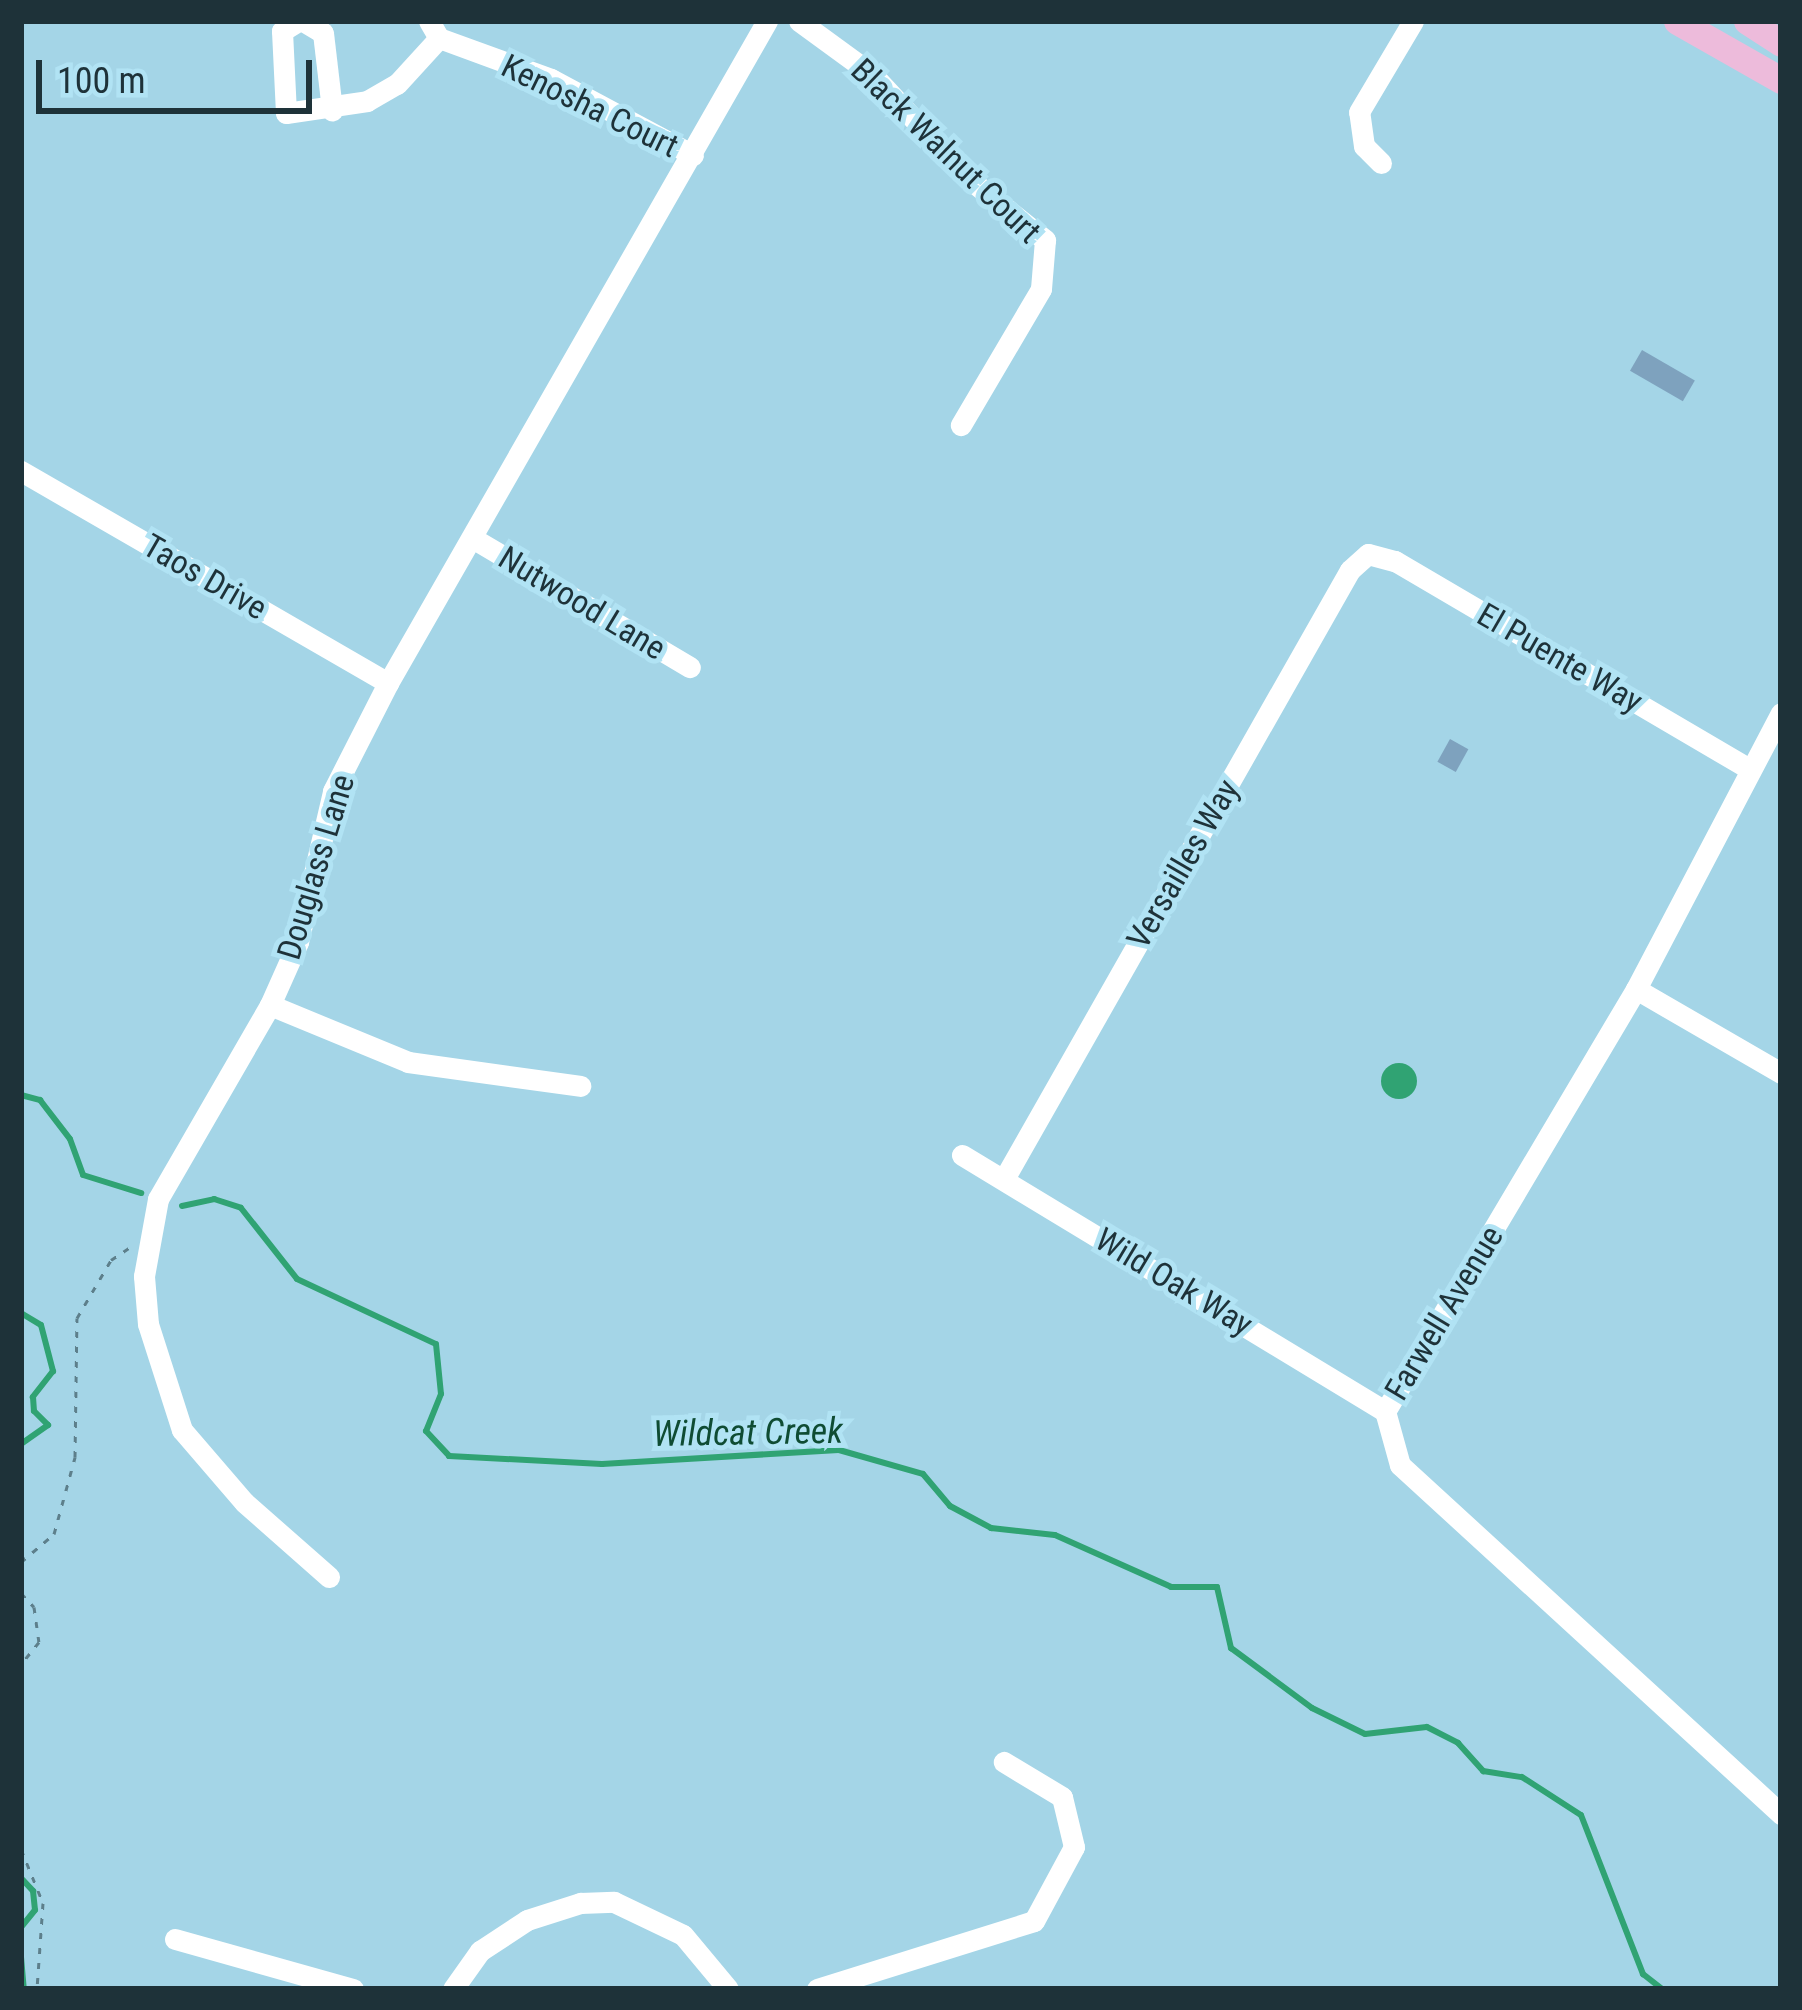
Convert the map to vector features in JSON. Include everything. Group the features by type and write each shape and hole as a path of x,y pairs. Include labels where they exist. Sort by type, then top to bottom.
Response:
{"main road":[{"path":"1677,21 1781,80"},
{"path":"1747,21 1781,43"}],"street":[{"path":"332,110 323,33 301,21 282,31 286,112 332,110 397,84 434,30"},
{"name":"Douglass Lane","path":"329,1577 244,1502 182,1430 148,1324 149,1235 189,1135 271,1005 298,942 333,791 388,683 766,21"},
{"name":"Black Walnut Court","path":"799,21 873,74 968,178 1045,240 1050,261 1041,290 961,425"},
{"path":"1381,163 1364,146 1359,112 1413,21"},
{"name":"Kenosha Court","path":"434,30 550,79 693,155"},
{"name":"Taos Drive","path":"24,481 388,683"},
{"name":"Nutwood Lane","path":"473,539 690,667"},
{"name":"El Puente Way","path":"1368,554 1395,561 1749,769"},
{"name":"Versailles Way","path":"1004,1178 1350,570 1368,554"},
{"name":"Farwell Avenue","path":"1781,713 1636,989 1385,1411 1400,1465 1781,1814"},
{"path":"1636,989 1781,1073"},
{"path":"271,1005 408,1062 580,1086"},
{"name":"Wild Oak Way","path":"962,1155 1385,1411"},
{"path":"817,1989 1034,1921 1074,1847 1062,1797 1004,1762"},
{"path":"453,1989 480,1951 527,1920 580,1903 614,1902 683,1934 728,1989"},
{"path":"176,1939 353,1989"}],"path":[{"path":"21,1562 53,1534 75,1457 77,1318 111,1260 149,1235"},
{"path":"21,1593 34,1607 39,1642 21,1664"},
{"path":"21,1849 43,1903 37,1989"}],"shaded area":[{"path":"1399,1063 1412,1068 1417,1081 1412,1094 1399,1099 1386,1094 1381,1081 1386,1068"}],"building":[{"path":"1642,350 1695,380 1683,401 1630,371"},
{"path":"1450,739 1468,749 1456,772 1437,762"}],"waterway":[{"name":"Wildcat Creek","path":"21,1095 40,1100 70,1139 83,1175 141,1193"},
{"name":"Wildcat Creek","path":"182,1206 214,1199 241,1208 297,1279 436,1344 441,1394 426,1431 449,1456 602,1464 839,1450 923,1474 950,1506 991,1528 1055,1535 1171,1587 1217,1587 1231,1648 1312,1708 1365,1734 1427,1727 1458,1743 1483,1771 1522,1777 1581,1815 1643,1974 1662,1989"},
{"path":"21,1313 41,1325 53,1371 33,1397 34,1411 48,1425 21,1444"},
{"path":"21,1878 33,1891 35,1910 21,1927"},
{"path":"21,1957 24,1989"}]}
